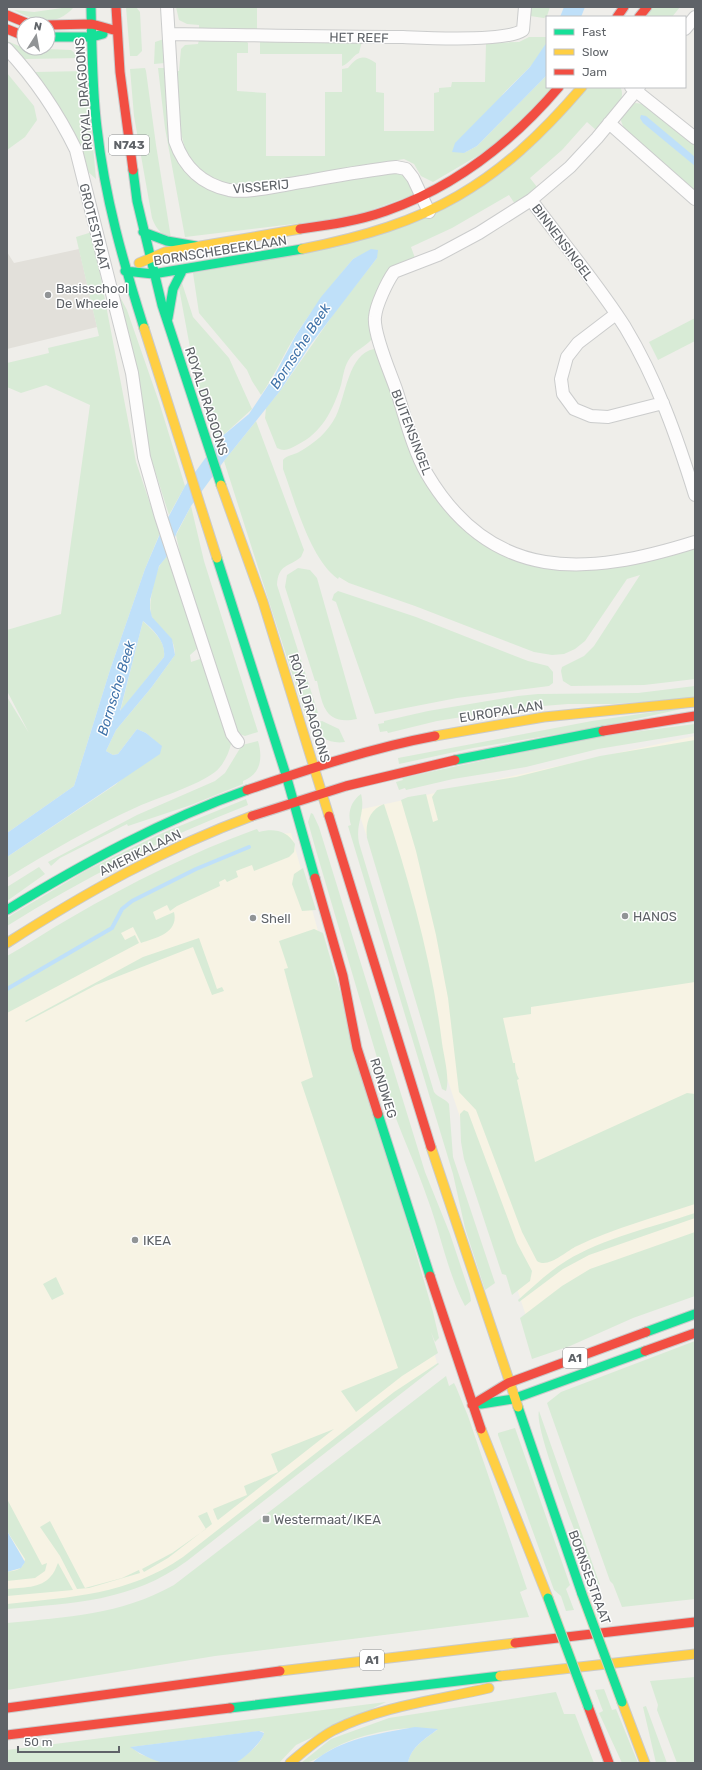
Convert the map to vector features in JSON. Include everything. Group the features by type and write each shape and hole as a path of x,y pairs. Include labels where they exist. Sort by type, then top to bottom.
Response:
{"main road":[{"name":"ROYAL DRAGOONS","path":"91,7 93,83 101,163 108,207 125,271 286,775"},
{"name":"ROYAL DRAGOONS","path":"116,7 120,72 134,179 143,232 153,274 206,442 263,602 323,792"},
{"path":"618,16 624,7"},
{"path":"640,16 647,7"},
{"path":"7,15 16,20"},
{"path":"56,25 92,24 117,31"},
{"path":"56,37 92,37 117,31"},
{"name":"BORNSCHEBEEKLAAN","path":"125,271 150,257 196,246 356,219 387,210 421,195 474,166 534,116 558,88"},
{"name":"BORNSCHEBEEKLAAN","path":"125,271 153,274 337,244 390,228 429,212 464,194 517,155 546,128 581,88"},
{"path":"143,232 159,239 196,246"},
{"path":"168,325 169,307 173,289 183,269"},
{"name":"EUROPALAAN","path":"286,775 315,766 430,737 486,726 568,715 653,708 695,702"},
{"path":"472,1405 514,1399 433,1155 323,792 453,759 596,732 695,716"},
{"name":"RONDWEG","path":"286,775 344,976 358,1048 444,1322 472,1405"},
{"name":"AMERIKALAAN","path":"7,910 84,864 151,831 286,775"},
{"name":"AMERIKALAAN","path":"7,942 53,913 114,879 201,838 293,801 323,792"},
{"name":"A1","path":"508,1383 695,1314"},
{"name":"A1","path":"514,1399 695,1333"},
{"path":"472,1405 508,1383"},
{"name":"BORNSESTRAAT","path":"514,1399 582,1594 645,1763"},
{"path":"472,1405 490,1456 548,1598 609,1763"},
{"name":"A1","path":"7,1708 226,1677 695,1622"},
{"name":"A1","path":"7,1735 384,1688 695,1654"},
{"name":"A1","path":"290,1763 301,1751 327,1732 356,1720 388,1710 458,1696 568,1669"}],"street":[{"name":"VISSERIJ","path":"167,7 170,34 175,141 180,156 205,182 230,190 262,189 396,166 406,169 413,178 429,212"},
{"name":"HET REEF","path":"170,34 444,38 492,37 516,35 523,30 525,7"},
{"path":"686,28 695,16"},
{"name":"GROTESTRAAT","path":"7,49 21,64 63,124 76,150 132,373 144,457 161,517 232,734 238,742"},
{"path":"635,88 695,138"},
{"name":"BINNENSINGEL","path":"635,88 609,123 570,167 531,200 616,314 642,357 673,426 695,495"},
{"path":"609,123 695,199"},
{"name":"BUITENSINGEL","path":"531,200 479,234 438,255 394,272 377,309 375,324 380,341 426,473 454,513 483,538 520,556 554,564 588,565 624,560 695,542"},
{"path":"616,314 578,343 567,358 561,379 563,394 574,409 591,416 608,417 663,403"}],"shaded area":[{"name":"Basisschool De Wheele","path":"79,249 97,327 7,349 7,252 14,263"},
{"path":"695,736 695,1290 536,1346 358,810"},
{"path":"291,833 437,1363 216,1537 150,1579 93,1599 7,1607 7,977 234,838"}],"green space":[{"path":"126,7 136,7 140,12 142,51 137,56 130,56"},
{"path":"176,7 257,7 257,29 199,28 199,25 187,24 179,20"},
{"path":"530,7 550,7 547,16 544,18 530,16"},
{"path":"650,7 680,7 673,16 644,16"},
{"path":"73,8 66,14 56,19 56,16 28,16 14,10 34,12"},
{"path":"529,37 546,37 546,44 542,52 530,67 503,94 464,153 477,146 546,76 546,88 554,88 496,145 433,182 421,176 414,164 404,159 251,185 226,184 207,177 194,165 186,150 181,133 176,71 179,71 181,49 185,45 198,44 199,40 246,41 248,43 248,53 237,53 237,91 266,93 266,156 325,156 325,92 342,92 342,69 348,68 358,59 364,57 376,63 376,92 384,93 384,131 434,131 434,93 439,92 439,88 451,87 452,82 485,82 486,43 519,42"},
{"path":"164,39 165,63 154,64 155,42"},
{"path":"7,41 16,45 16,53 7,45"},
{"path":"260,41 362,41 359,53 347,64 342,66 342,54 260,54"},
{"path":"56,49 71,50 81,58 25,59 19,56 56,56"},
{"path":"145,68 171,238 159,230 152,218 134,116 130,69"},
{"path":"158,68 165,68 177,158 232,192 407,171 416,194 351,217 185,237 165,128"},
{"path":"86,71 96,179 85,169 35,72"},
{"path":"7,73 34,106 37,120 25,137 7,150"},
{"path":"586,88 620,88 622,98 616,109 599,128 596,130 587,122 562,150 530,178 537,187 515,204 509,195 452,228 411,247 415,258 395,265 370,310 369,321 374,336 348,361 338,394 325,420 306,440 287,450 277,448 265,418 266,408 280,391 337,309 377,258 357,257 353,259 303,323 261,395 247,370 199,313 193,273 292,255 464,198"},
{"path":"635,103 644,104 695,146 695,193 670,169 625,131 621,121 622,116"},
{"path":"92,232 136,462 160,533 145,569 110,670 74,786 7,833 7,697 29,733 7,691 7,630 61,614 90,405 46,385 21,393 7,387 7,363 49,353 48,348 99,336 76,237"},
{"path":"182,283 193,317 229,358 252,409 217,441 196,380 179,288"},
{"path":"118,293 127,310 159,402 185,486 169,515 149,452"},
{"path":"695,318 695,341 658,360 649,342"},
{"path":"374,349 377,350 426,481 445,510 477,539 534,565 695,548 695,679 644,685 571,686 563,681 561,671 562,667 584,656 594,646 640,575 627,579 585,641 575,649 564,654 552,655 534,652 415,606 349,583 339,577 338,579 328,570 311,544 304,528 283,469 283,460 310,445 329,427 336,416 353,367 365,352"},
{"path":"256,421 304,550 301,557 285,567 279,573 277,585 318,713 306,717 224,461"},
{"path":"191,506 204,561 258,732 245,736 236,733 181,558 176,535"},
{"path":"168,555 198,648 190,655 191,662 200,659 205,663 231,744 229,751 221,766 207,777 188,787 137,807 87,831 7,878 7,857 115,785 161,746 146,733 137,729 118,754 113,755 106,751 116,730 151,688 175,655 173,642 155,622 152,617 150,606 152,591 158,569"},
{"path":"298,568 310,570 317,578 357,719 347,720 332,717 321,699 317,681 315,681 285,587 287,575"},
{"path":"338,591 416,617 528,661 548,666 553,672 553,683 549,686 457,698 375,714 336,602 332,600 334,594"},
{"path":"143,621 161,641 164,657 120,712"},
{"path":"695,686 695,698 614,704 568,704 518,708 437,721 388,733 387,731 380,732 378,724 384,723 384,721 428,711 518,696 538,694 638,693"},
{"path":"695,706 595,728 473,748 399,764 398,758 592,721"},
{"path":"322,721 339,729 345,742 330,741 321,736 312,724"},
{"path":"695,724 695,733 598,749 526,767 453,779 406,790 405,788 399,790 396,782 403,780 402,778 588,738"},
{"path":"695,740 695,982 531,1007 531,1014 503,1018 513,1063 515,1063 519,1079 517,1080 535,1162 687,1093 695,1094 695,1204 606,1234 577,1246 552,1261 541,1263 537,1261 522,1232 476,1110 459,1092 448,998 436,935 416,851 401,800 408,797 426,794 433,822 438,820 432,797 437,790 516,777 600,756"},
{"path":"258,741 260,747 259,765 254,774 243,781 243,784 191,805 128,826 127,824 60,858 51,866 48,862 137,815 215,781 225,773 242,745"},
{"path":"361,794 362,807 358,830 359,843 434,1092 437,1096 446,1100 449,1104 453,1157 495,1283 485,1290 465,1228 453,1174 348,826 351,825 349,816 352,804"},
{"path":"246,799 248,805 185,831 124,860 65,891 7,926 7,918 87,870 160,834"},
{"path":"384,804 403,863 426,952 438,1012 446,1067 446,1091 442,1089 367,838 368,822 372,813 379,806"},
{"path":"311,813 313,814 319,827 425,1172 450,1234 470,1294 471,1301 465,1306 454,1281 433,1213 397,1122 388,1095 308,822"},
{"path":"257,829 259,832 274,830 284,833 292,839 295,844 294,852 289,857 254,871 252,865 236,871 238,877 227,882 225,879 219,882 220,886 177,906 170,911 167,905 153,912 156,920 174,912 175,919 173,925 165,934 141,943 133,927 121,933 125,940 135,935 139,943 7,1013 7,956 94,904 140,880 186,858"},
{"path":"39,867 45,874 7,901 7,887"},
{"path":"303,868 316,910 302,911 292,884 294,874"},
{"path":"314,929 323,933 433,1312 439,1338 435,1342 431,1332 438,1353 402,1376 356,1412 341,1391 398,1368 301,1082 313,1077 284,969 288,968 279,941"},
{"path":"199,938 217,989 222,987 224,991 212,995 193,947 96,985 26,1022 25,1021 143,957"},
{"path":"464,1110 468,1112 517,1243 532,1271 530,1281 512,1295 506,1275 502,1274 464,1159 461,1142 460,1114"},
{"path":"695,1213 695,1218 589,1255 563,1269 519,1302 518,1300 553,1270 580,1253 612,1239"},
{"path":"695,1232 695,1296 633,1318 570,1346 532,1359 520,1318 562,1286 590,1269"},
{"path":"56,1277 64,1294 52,1300 43,1284"},
{"path":"695,1341 695,1599 622,1607 613,1584 610,1581 547,1403 561,1392"},
{"path":"438,1363 439,1364 187,1561 166,1575 123,1593 101,1598 55,1605 7,1609 7,1604 76,1596 120,1587 162,1570 183,1557 394,1392"},
{"path":"446,1376 449,1386 454,1383 468,1416 527,1589 520,1592 529,1617 215,1656 7,1690 7,1623 51,1619 113,1609 134,1603 174,1585"},
{"path":"539,1411 600,1585 596,1586 552,1467 539,1422"},
{"path":"515,1428 570,1585 566,1589 574,1610 566,1611 561,1596 554,1590 498,1435 498,1433"},
{"path":"334,1429 218,1520 217,1519 213,1509 247,1495 244,1486 278,1472 271,1454"},
{"path":"7,1499 42,1565 47,1563 45,1571 35,1578 7,1581 7,1572 17,1570 23,1565 25,1559 7,1531"},
{"path":"207,1512 212,1524 206,1529 198,1516"},
{"path":"50,1521 85,1588 122,1578 139,1570 140,1573 89,1588 77,1589 60,1556 40,1527"},
{"path":"201,1533 168,1558 144,1572 142,1569 172,1553"},
{"path":"58,1563 73,1590 7,1596 7,1589 31,1587 47,1580 54,1573"},
{"path":"695,1677 695,1763 677,1763 657,1710 658,1705 650,1681"},
{"path":"604,1689 612,1710 616,1709 638,1763 622,1763 599,1713 603,1711 595,1690"},
{"path":"556,1692 564,1714 575,1714 594,1763 408,1763 415,1748 437,1730 413,1728 387,1731 360,1737 333,1748 316,1759 306,1763 301,1763 331,1739 389,1718"},
{"path":"386,1702 296,1745 279,1763 235,1763 257,1746 263,1737 264,1732 260,1731 131,1747 140,1754 164,1763 7,1763 7,1750"},
{"path":"646,1706 667,1763 656,1763 643,1707"}],"water":[{"path":"564,7 585,7 581,16 560,16"},
{"path":"546,43 546,76 477,146 464,153 452,152 455,143 530,67"},
{"path":"641,115 646,116 695,157 695,166 643,123 640,118"},
{"name":"Bornsche Beek","path":"371,249 378,250 377,258 311,344 280,391 224,461 191,506 177,532 168,555 159,566 150,600 150,609 152,617 172,639 175,655 151,688 116,730 106,751 113,755 118,754 137,729 146,733 162,746 160,754 7,857 7,833 74,786 110,670 145,569 162,529 185,486 220,438 249,414 273,378 296,335 321,297 353,259","holes":["143,621 155,632 161,641 164,657 120,711"]},
{"path":"7,1531 25,1562 21,1568 7,1572"},
{"path":"415,1727 438,1729 415,1748 408,1763 312,1763 335,1748 348,1742 360,1738"},
{"path":"259,1731 264,1733 260,1741 235,1763 164,1763 146,1756 130,1747"}],"waterway":[{"path":"7,989 112,928 122,909 132,901 196,869 249,847"}],"traffic: fast":[{"path":"91,7 92,68 100,154 116,230 144,328"},
{"path":"56,37 92,37 103,34"},
{"path":"133,170 137,201 162,305 221,485"},
{"path":"143,232 167,241 196,246"},
{"path":"125,271 153,274 302,249"},
{"path":"168,318 173,289 183,269"},
{"path":"217,558 286,775 315,878"},
{"path":"455,760 603,731"},
{"path":"7,910 124,844 185,815 247,790"},
{"path":"378,1114 430,1276"},
{"path":"646,1332 695,1314"},
{"path":"481,1404 513,1399 645,1351"},
{"path":"518,1407 582,1594"},
{"path":"582,1594 622,1702"},
{"path":"548,1598 588,1706"},
{"path":"230,1708 500,1676"}],"traffic: slow":[{"path":"302,249 347,239 388,227 424,213 458,196 490,175 520,151 551,121 581,88"},
{"path":"139,263 165,252 300,229"},
{"path":"144,328 217,558"},
{"path":"221,485 263,602 329,816"},
{"path":"435,736 544,717 695,702"},
{"path":"7,943 36,924 126,873 188,842 252,816"},
{"path":"431,1147 518,1407"},
{"path":"481,1429 548,1598"},
{"path":"280,1671 515,1643"},
{"path":"500,1676 695,1654"},
{"path":"290,1763 322,1737 352,1722 410,1704 489,1688"},
{"path":"622,1702 645,1763"}],"traffic: jam":[{"path":"116,7 120,72 133,170"},
{"path":"618,16 624,7"},
{"path":"640,16 647,7"},
{"path":"7,15 16,19"},
{"path":"56,25 92,24 117,31"},
{"path":"7,29 16,33"},
{"path":"300,229 343,222 386,211 436,189 459,176 502,144 522,126 558,88"},
{"path":"603,731 695,716"},
{"path":"247,790 364,753 435,736"},
{"path":"252,816 346,786 455,760"},
{"path":"329,816 431,1147"},
{"path":"315,878 343,976 357,1048 378,1114"},
{"path":"430,1276 481,1429"},
{"path":"472,1405 508,1383 646,1332"},
{"path":"645,1351 695,1333"},
{"path":"515,1643 695,1622"},
{"path":"7,1708 280,1671"},
{"path":"588,1706 609,1763"},
{"path":"7,1735 230,1708"}],"place":[{"name":"Basisschool De Wheele","path":"48,295"},
{"name":"HANOS","path":"625,916"},
{"name":"Shell","path":"253,918"},
{"name":"IKEA","path":"135,1240"},
{"name":"Westermaat/IKEA","path":"266,1519"}]}
